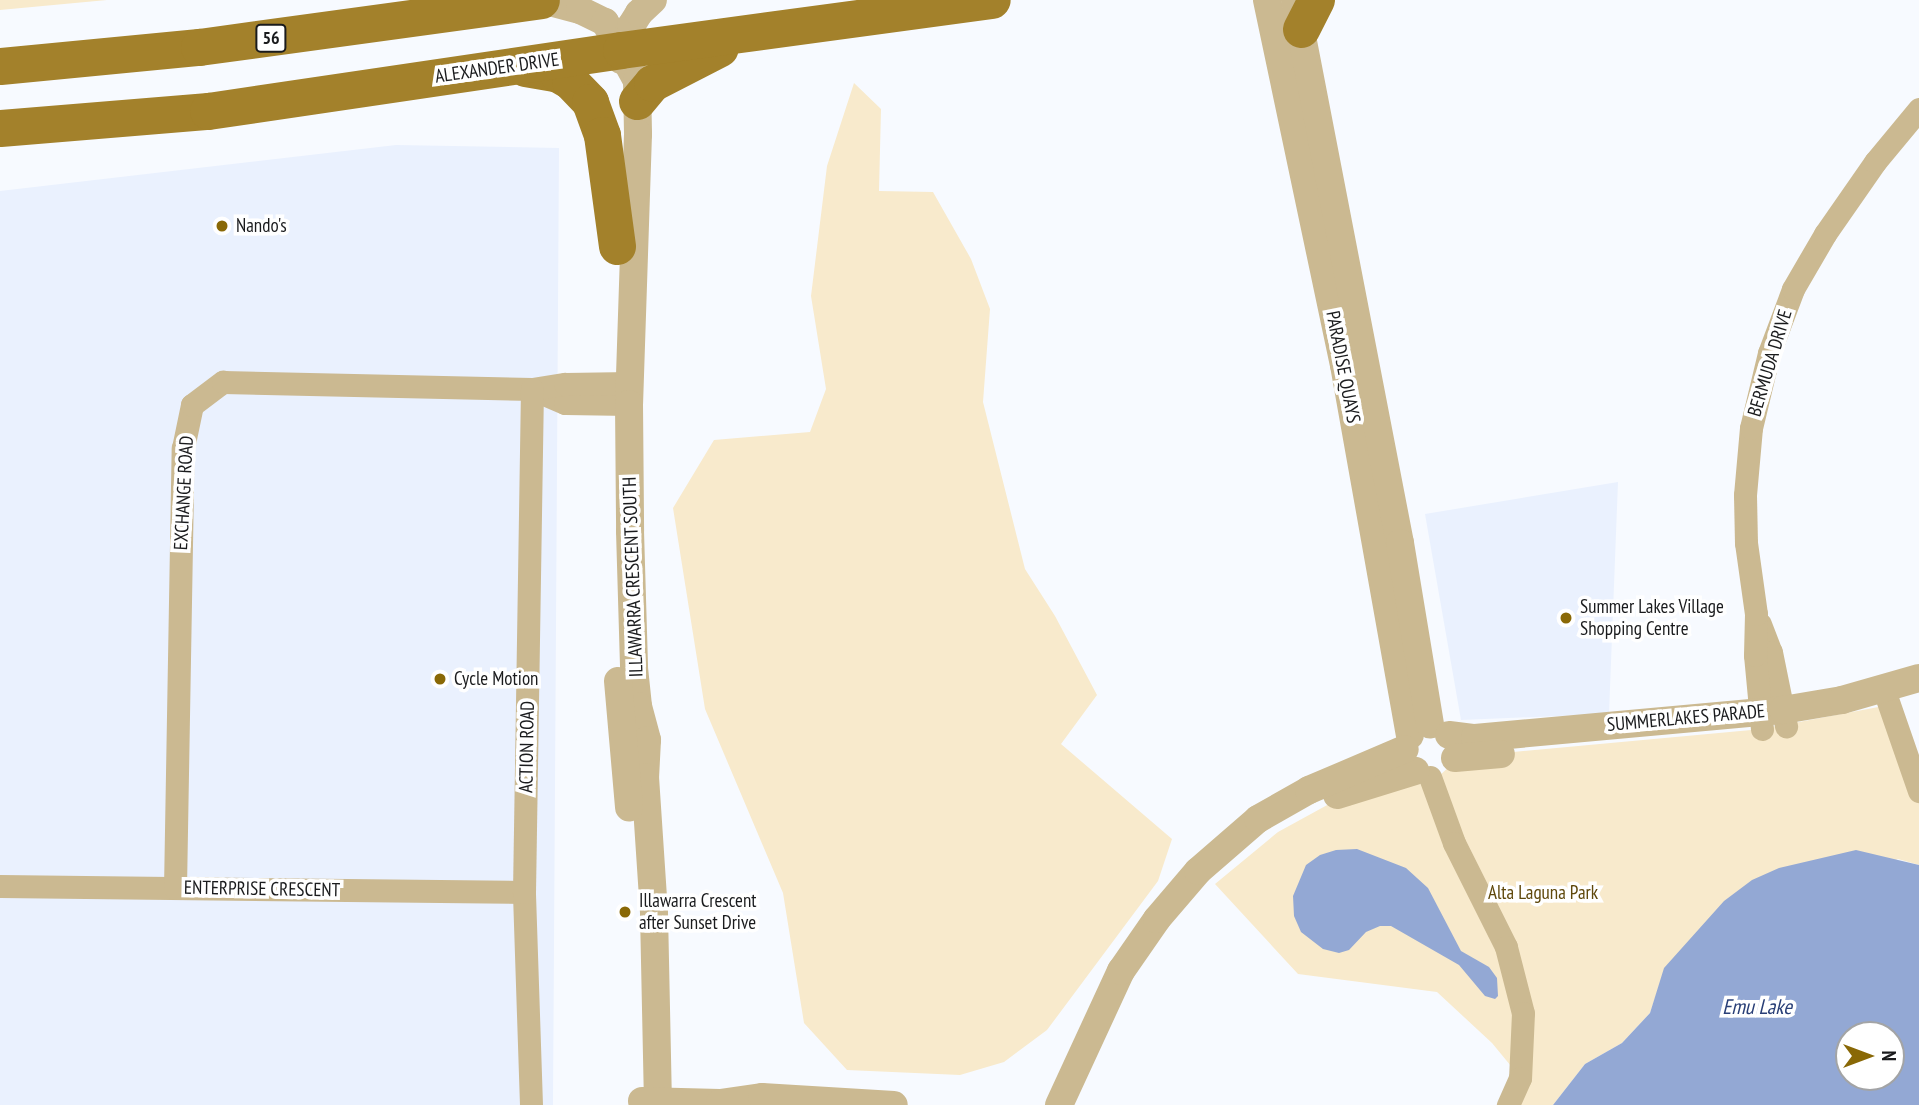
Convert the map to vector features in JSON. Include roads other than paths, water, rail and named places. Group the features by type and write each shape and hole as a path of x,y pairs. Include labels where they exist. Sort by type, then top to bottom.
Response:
{"main road":[{"name":"56","path":"0,66 199,47 542,0"},
{"name":"ALEXANDER DRIVE","path":"0,128 208,111 621,50 992,0"},
{"path":"637,101 652,83 707,52 770,30"},
{"path":"510,66 558,74 570,81 590,102 602,135 617,246"}],"street":[{"name":"ILLAWARRA CRESCENT SOUTH","path":"542,0 599,17 606,22 637,81 622,393"},
{"name":"ILLAWARRA CRESCENT SOUTH","path":"650,1096 654,913 645,777 647,740 638,706 634,668 617,246 621,50 639,13 653,0"},
{"name":"PARADISE QUAYS","path":"1267,0 1344,365 1388,545 1430,753 1454,843 1506,947 1522,1013 1520,1078 1508,1105"},
{"name":"PARADISE QUAYS","path":"1304,10 1388,545"},
{"name":"BERMUDA DRIVE","path":"1773,719 1755,655 1756,614 1746,543 1745,495 1751,428 1769,353 1793,289 1825,234 1875,162 1919,109"},
{"name":"EXCHANGE ROAD","path":"174,888 183,448 192,405 223,382 532,389 565,403 622,393"},
{"name":"ACTION ROAD","path":"531,1105 524,892 532,389"},
{"name":"SUMMERLAKES PARADE","path":"1886,698 1919,678"},
{"name":"SUMMERLAKES PARADE","path":"1059,1105 1121,971 1144,936 1198,871 1258,818 1310,790 1430,753 1773,719 1886,698 1919,696"},
{"path":"1886,698 1919,791"},
{"name":"SUMMERLAKES PARADE","path":"1075,1105 1113,1021 1146,960 1174,923 1210,885 1250,846 1315,804 1430,753"},
{"name":"ENTERPRISE CRESCENT","path":"0,886 524,892"},
{"path":"650,1096 720,1103 762,1097 894,1105"}],"water":[{"path":"1357,849 1406,868 1428,888 1461,951 1489,967 1497,978 1498,996 1495,999 1485,996 1459,965 1391,926 1380,926 1366,932 1349,950 1339,953 1323,949 1301,932 1294,916 1293,896 1306,865 1320,855 1336,850"},
{"name":"Emu Lake","path":"1856,850 1919,865 1919,1105 1553,1105 1585,1064 1622,1043 1650,1013 1664,968 1724,901 1752,880 1779,868"}],"place":[{"name":"Nando's","path":"222,226"},
{"name":"Summer Lakes Village Shopping Centre","path":"1566,618"},
{"name":"Cycle Motion","path":"440,679"},
{"name":"Illawarra Crescent after Sunset Drive","path":"625,912"}],"park label":[{"name":"Alta Laguna Park","path":"1543,893"}]}
